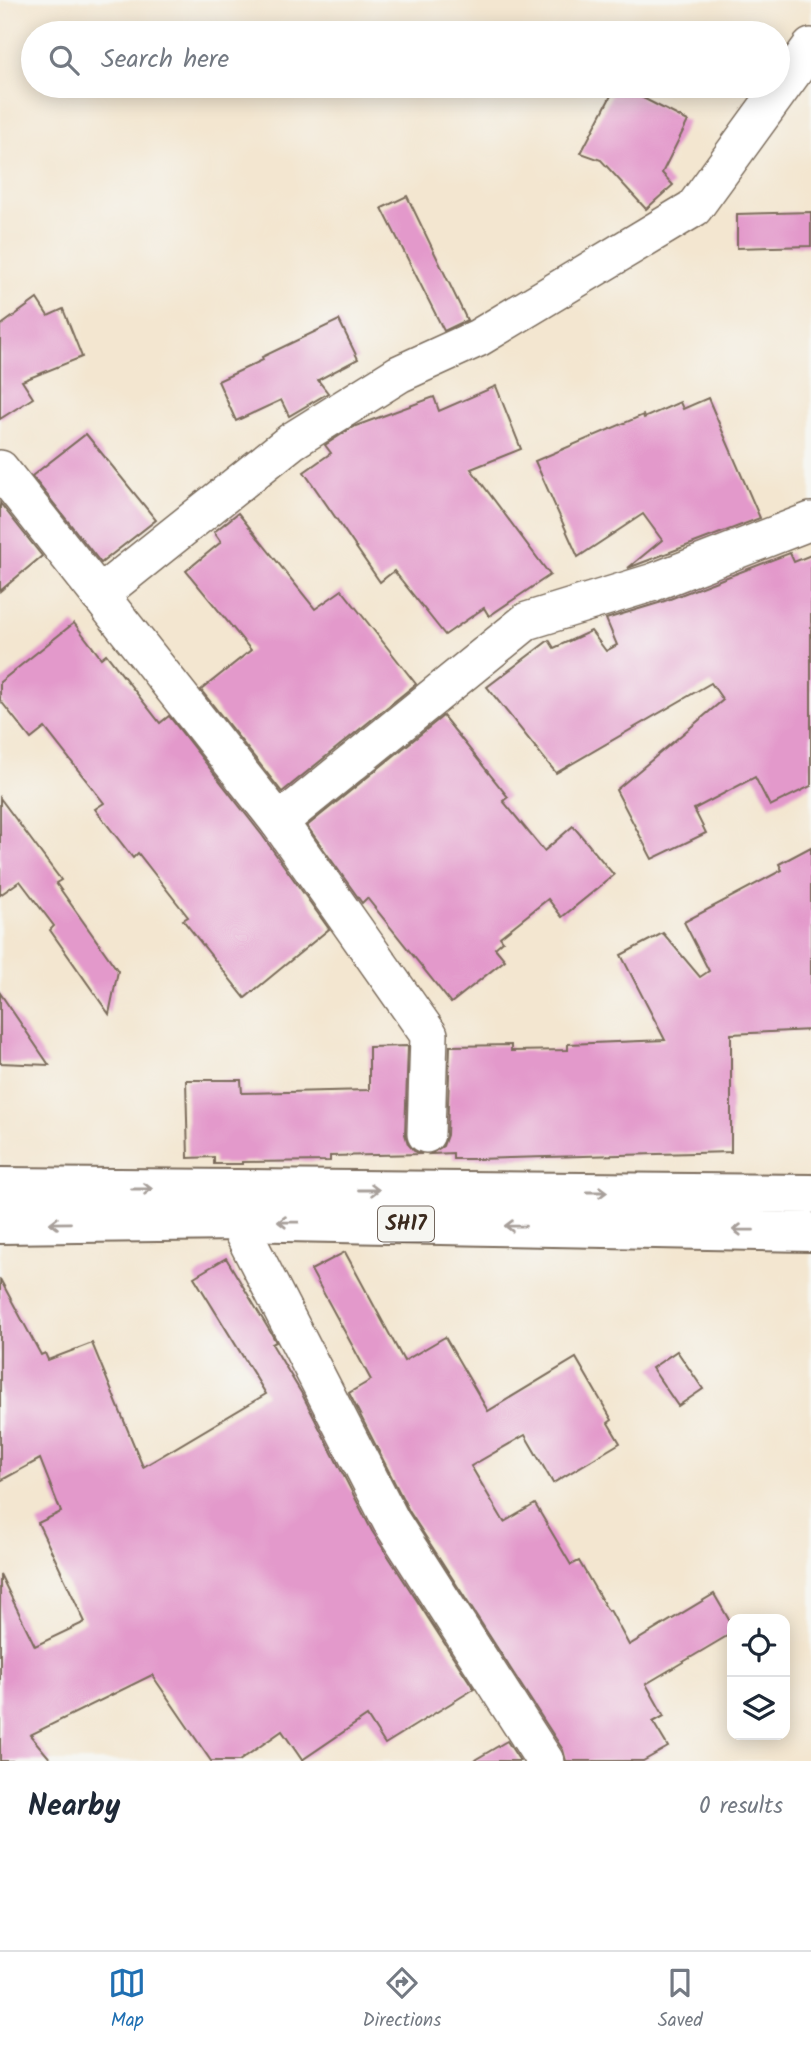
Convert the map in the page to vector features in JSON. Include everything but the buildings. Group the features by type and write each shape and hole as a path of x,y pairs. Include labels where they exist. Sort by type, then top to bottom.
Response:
{"main road":[{"path":"0,1187 811,1194"},
{"name":"SH17","path":"0,1224 237,1221 811,1232"}],"street":[{"path":"790,76 811,47"},
{"path":"99,595 292,441 399,374 478,338 694,208 774,98"},
{"path":"0,469 279,822 429,1035 426,1134"},
{"path":"279,822 527,621 654,582 811,520"},
{"path":"237,1221 391,1521 545,1761"}]}
